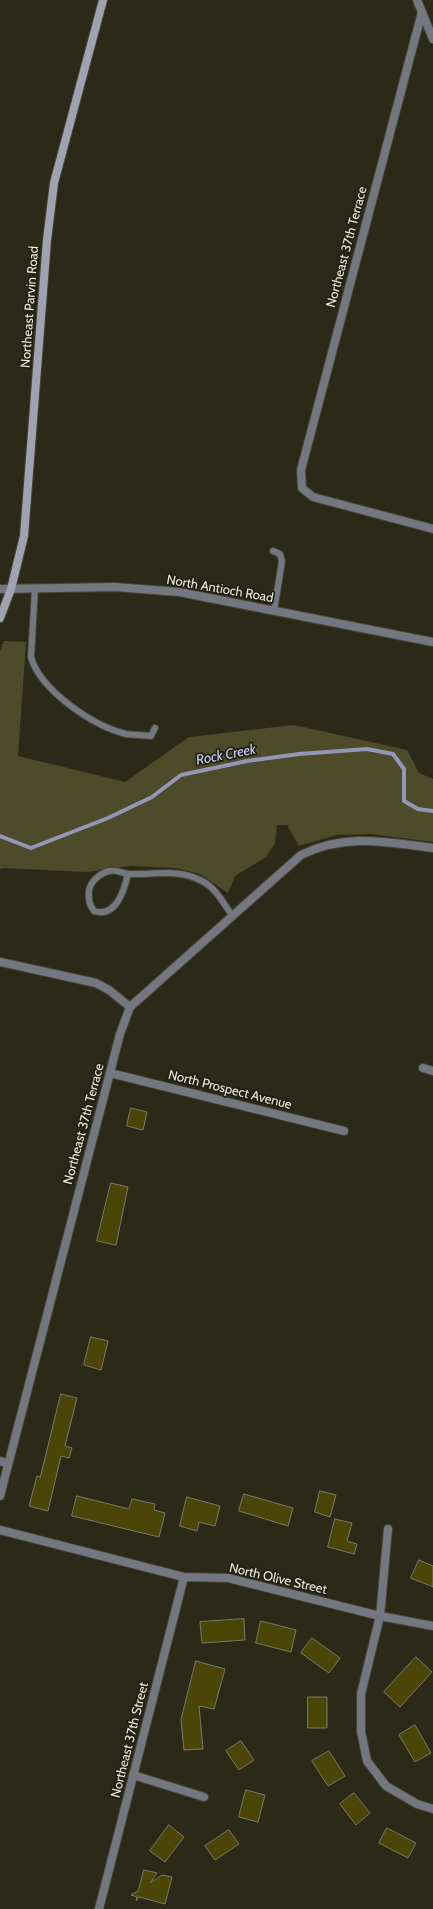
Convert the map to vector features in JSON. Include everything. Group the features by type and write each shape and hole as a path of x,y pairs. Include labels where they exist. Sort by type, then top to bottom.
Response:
{"main road":[{"name":"Northeast Parvin Road","path":"0,618 12,589 24,536 47,240 54,183 103,0"}],"street":[{"path":"417,0 433,39"},
{"name":"Northeast 37th Terrace","path":"422,12 301,470 302,488 313,497 433,529"},
{"name":"North Antioch Road","path":"0,589 115,587 179,592 433,642"},
{"name":"Northeast 37th Terrace","path":"0,1496 120,1034 130,1007 301,855 338,842 371,840 433,848"},
{"path":"0,962 96,983 109,990 130,1007"},
{"path":"423,1068 433,1071"},
{"name":"North Prospect Avenue","path":"110,1073 344,1131"},
{"path":"0,1461 8,1464"},
{"path":"388,1529 380,1616 361,1694 361,1731 367,1761 386,1786 417,1804 433,1809"},
{"name":"North Olive Street","path":"0,1530 184,1577 228,1578 380,1616 433,1626"},
{"name":"Northeast 37th Street","path":"99,1909 184,1577"},
{"path":"133,1775 204,1797"}],"lane":[{"path":"273,551 280,554 282,561 274,611"},
{"path":"35,588 31,656 34,667 45,683 74,708 115,730 130,734 150,736 155,728"},
{"path":"128,874 124,890 114,906 109,911 104,913 94,911 88,901 89,890 97,877 108,871 117,870 128,874 154,872 189,876 203,882 213,889 232,915"}],"shaded area":[{"path":"4,641 26,642 18,756 125,782 189,737 294,725 407,750 419,773 433,779 433,842 371,834 337,835 299,846 287,825 277,825 275,843 266,857 235,876 228,893 200,874 176,868 131,866 87,872 0,869 0,651"}],"building":[{"path":"131,1108 147,1112 143,1130 127,1126"},
{"path":"111,1183 128,1187 116,1245 97,1241"},
{"path":"91,1337 108,1341 101,1370 84,1365"},
{"path":"61,1394 77,1398 65,1446 72,1448 69,1458 61,1456 48,1511 29,1506 37,1476 40,1477"},
{"path":"320,1491 336,1495 330,1517 315,1512"},
{"path":"244,1494 293,1508 288,1526 239,1511"},
{"path":"77,1496 129,1509 132,1499 155,1504 154,1510 165,1513 159,1537 72,1516"},
{"path":"187,1497 220,1506 215,1526 199,1522 197,1531 180,1526"},
{"path":"335,1519 352,1523 347,1541 357,1544 354,1554 328,1547"},
{"path":"419,1560 433,1566 433,1587 411,1578"},
{"path":"244,1619 245,1640 202,1643 200,1622"},
{"path":"261,1621 296,1630 291,1652 256,1643"},
{"path":"312,1638 340,1658 329,1673 301,1653"},
{"path":"416,1657 432,1672 400,1707 384,1692"},
{"path":"196,1661 225,1669 214,1709 199,1706 203,1749 184,1750 181,1720"},
{"path":"308,1697 327,1697 327,1728 308,1728"},
{"path":"415,1725 431,1753 415,1762 399,1735"},
{"path":"241,1741 254,1760 239,1770 226,1751"},
{"path":"329,1751 345,1776 328,1786 312,1761"},
{"path":"246,1790 265,1795 258,1822 239,1817"},
{"path":"354,1793 370,1813 356,1825 340,1804"},
{"path":"169,1825 184,1837 165,1862 150,1851"},
{"path":"387,1828 416,1843 408,1858 379,1843"},
{"path":"229,1830 239,1844 215,1860 205,1846"},
{"path":"144,1870 157,1873 150,1883 162,1875 172,1877 165,1904 139,1897 136,1901 137,1897 131,1895 138,1891"}],"waterway":[{"name":"Rock Creek","path":"0,836 31,848 108,818 152,797 181,775 247,761 299,754 367,749 393,754 404,769 404,801 418,809 433,811"}]}
